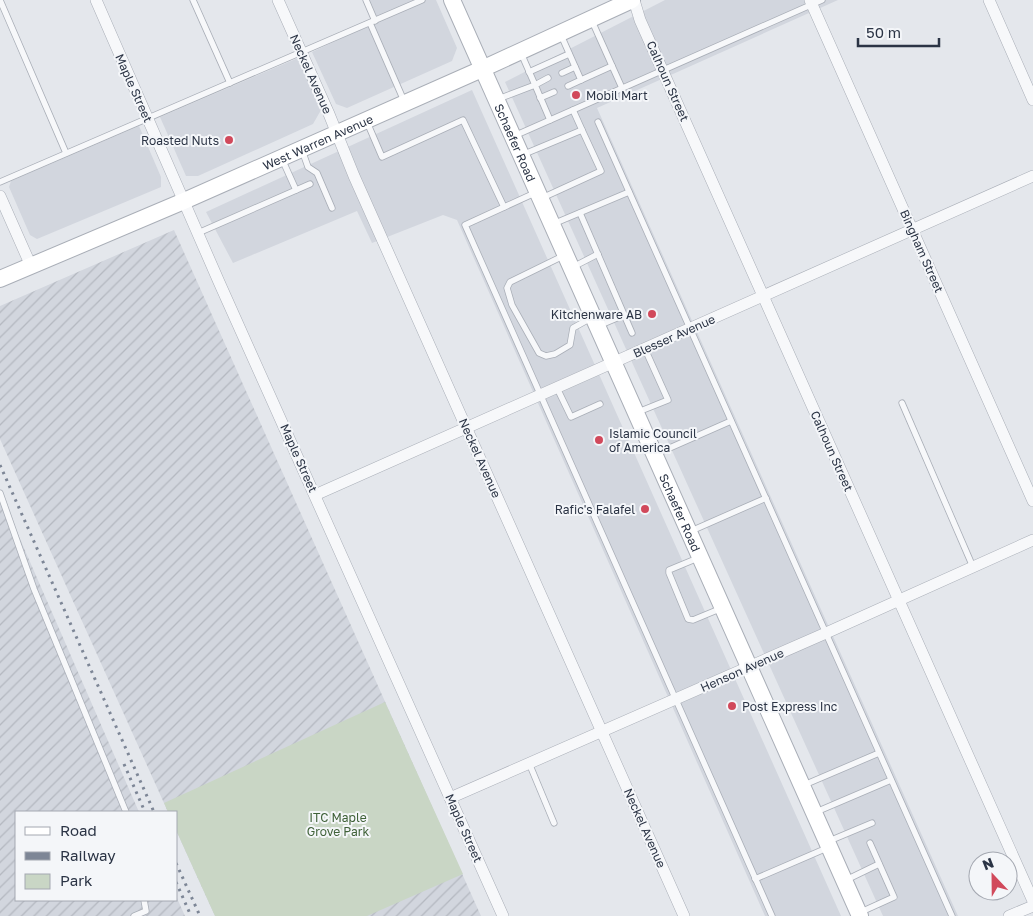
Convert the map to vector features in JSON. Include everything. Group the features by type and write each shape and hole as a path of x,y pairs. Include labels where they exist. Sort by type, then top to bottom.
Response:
{"main road":[{"name":"Schaefer Road","path":"452,0 859,914"},
{"name":"West Warren Avenue","path":"0,279 184,201 521,52 633,0"}],"street":[{"name":"Maple Street","path":"96,0 503,916"},
{"name":"Neckel Avenue","path":"278,0 354,176 684,916"},
{"name":"Calhoun Street","path":"633,0 640,20 1033,901"},
{"path":"989,0 1033,100"},
{"name":"Bingham Street","path":"815,2 912,230 1033,501"},
{"name":"Blesser Avenue","path":"315,495 1033,176"},
{"path":"0,196 31,266"},
{"name":"Henson Avenue","path":"450,798 1033,540"},
{"path":"1009,916 1033,906"}],"lane":[{"path":"0,0 66,153"},
{"path":"193,0 230,83"},
{"path":"366,0 372,22 405,103"},
{"path":"0,182 422,0"},
{"path":"512,136 815,2"},
{"path":"592,19 622,88"},
{"path":"560,33 581,80"},
{"path":"521,52 550,120"},
{"path":"529,72 570,54"},
{"path":"568,86 612,66"},
{"path":"562,72 575,67"},
{"path":"496,100 548,78"},
{"path":"540,98 554,92"},
{"path":"573,110 601,171 504,207 465,225 772,916"},
{"path":"366,120 382,157 463,120 504,207"},
{"path":"598,122 952,916"},
{"path":"521,156 582,130"},
{"path":"301,148 308,167 317,173 332,208"},
{"path":"281,157 296,190"},
{"path":"198,233 310,184"},
{"path":"552,225 630,192"},
{"path":"580,213 632,333"},
{"path":"598,254 568,261 510,282 508,288 512,305 539,353 546,356 555,354 570,345 573,328 624,315"},
{"path":"636,413 668,400 644,349"},
{"path":"557,388 571,417 600,404"},
{"path":"902,402 973,567"},
{"path":"654,455 731,421"},
{"path":"0,493 34,589 126,811"},
{"path":"688,532 766,498"},
{"path":"700,557 669,570 688,619 693,620 723,608"},
{"path":"802,786 879,753"},
{"path":"529,763 554,823"},
{"path":"814,812 891,780"},
{"path":"755,879 872,823"},
{"path":"859,914 894,897 870,843"},
{"path":"844,880 880,864"},
{"path":"134,916 147,913"}],"shaded area":[{"path":"369,0 436,0 457,48 452,61 347,108 336,104 312,52 378,23"},
{"path":"665,0 838,0 597,108 958,916 883,916 505,82"},
{"path":"298,58 321,110 313,124 198,176 186,176 160,117"},
{"path":"472,90 841,916 765,916 457,220 443,215 372,243 357,211 233,263 206,212"},
{"path":"139,126 161,177 161,187 37,239 30,235 9,187 11,181"},
{"path":"174,230 481,916 215,916 178,834 178,811 168,811 0,439 0,306"},
{"path":"0,493 139,811 15,811 15,901 178,900 185,916 0,916"}],"green space":[{"name":"ITC Maple Grove Park","path":"385,702 463,874 367,916 215,916 178,834 178,811 168,811 164,803"}],"railway":[{"path":"0,465 154,811"},
{"path":"124,764 145,811"},
{"path":"178,867 200,916"},
{"path":"178,887 191,916"}],"place":[{"name":"Mobil Mart","path":"576,95"},
{"name":"Roasted Nuts","path":"229,140"},
{"name":"Kitchenware AB","path":"652,314"},
{"name":"Islamic Council of America","path":"599,440"},
{"name":"Rafic's Falafel","path":"645,509"},
{"name":"Post Express Inc","path":"732,706"}]}
